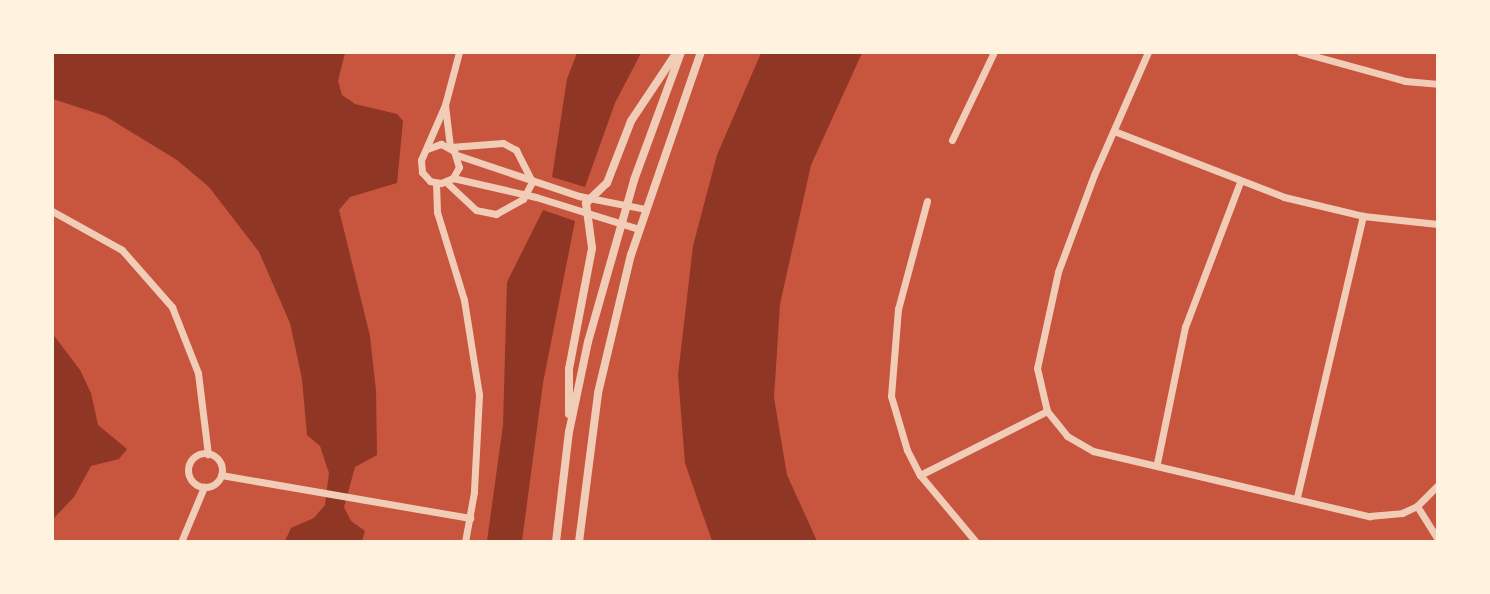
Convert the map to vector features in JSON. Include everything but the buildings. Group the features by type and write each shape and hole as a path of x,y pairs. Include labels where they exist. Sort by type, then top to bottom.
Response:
{"street":[{"path":"459,52 446,105 421,160 422,172 436,183 437,212 464,300 479,395 470,518 465,541"},
{"path":"556,541 569,432 569,369 592,248 586,203 611,177 631,121 650,88 679,52"},
{"path":"569,432 620,224 679,52"},
{"path":"579,541 598,393 645,209 701,52"},
{"path":"952,140 994,52"},
{"path":"1148,52 1073,227 1049,303 1037,368 1047,411 1079,445 1297,496 1369,516 1402,513 1417,506 1437,485"},
{"path":"1300,52 1419,83 1437,81"},
{"path":"446,105 450,147 457,155 579,196 595,195 645,209"},
{"path":"1114,131 1240,181 1363,216 1437,224"},
{"path":"427,149 436,145 450,147 503,143 516,150 536,183"},
{"path":"450,180 459,167 457,155"},
{"path":"450,180 484,213 508,210 531,196 536,183"},
{"path":"436,183 450,180 531,196 639,229"},
{"path":"1157,463 1185,327 1240,181"},
{"path":"928,201 904,284 891,363 896,421 920,475 976,541"},
{"path":"52,211 122,250 172,307 198,373 208,454 220,464 221,475 214,484 204,487 190,478 188,468 193,458 208,454"},
{"path":"1297,496 1363,216"},
{"path":"920,475 1047,411"},
{"path":"221,475 358,495 470,518"},
{"path":"181,541 204,487"},
{"path":"1417,506 1437,540"}],"shaded area":[{"path":"53,53 345,53 338,81 342,95 355,104 397,114 403,121 397,183 350,197 339,210 370,336 376,391 377,455 355,467 344,507 351,521 365,531 362,541 285,541 291,528 314,518 325,505 329,473 320,446 307,435 302,379 290,323 259,252 209,187 177,160 105,116 53,99"},
{"path":"577,53 641,53 615,103 585,187 552,177 567,79"},
{"path":"761,53 862,53 811,165 780,304 774,398 787,475 817,541 712,541 685,463 678,375 693,246 717,155"},
{"path":"543,210 575,221 543,383 522,541 487,541 503,425 507,282"},
{"path":"52,333 80,370 91,393 98,425 127,449 119,459 91,466 74,497 53,519"}]}
